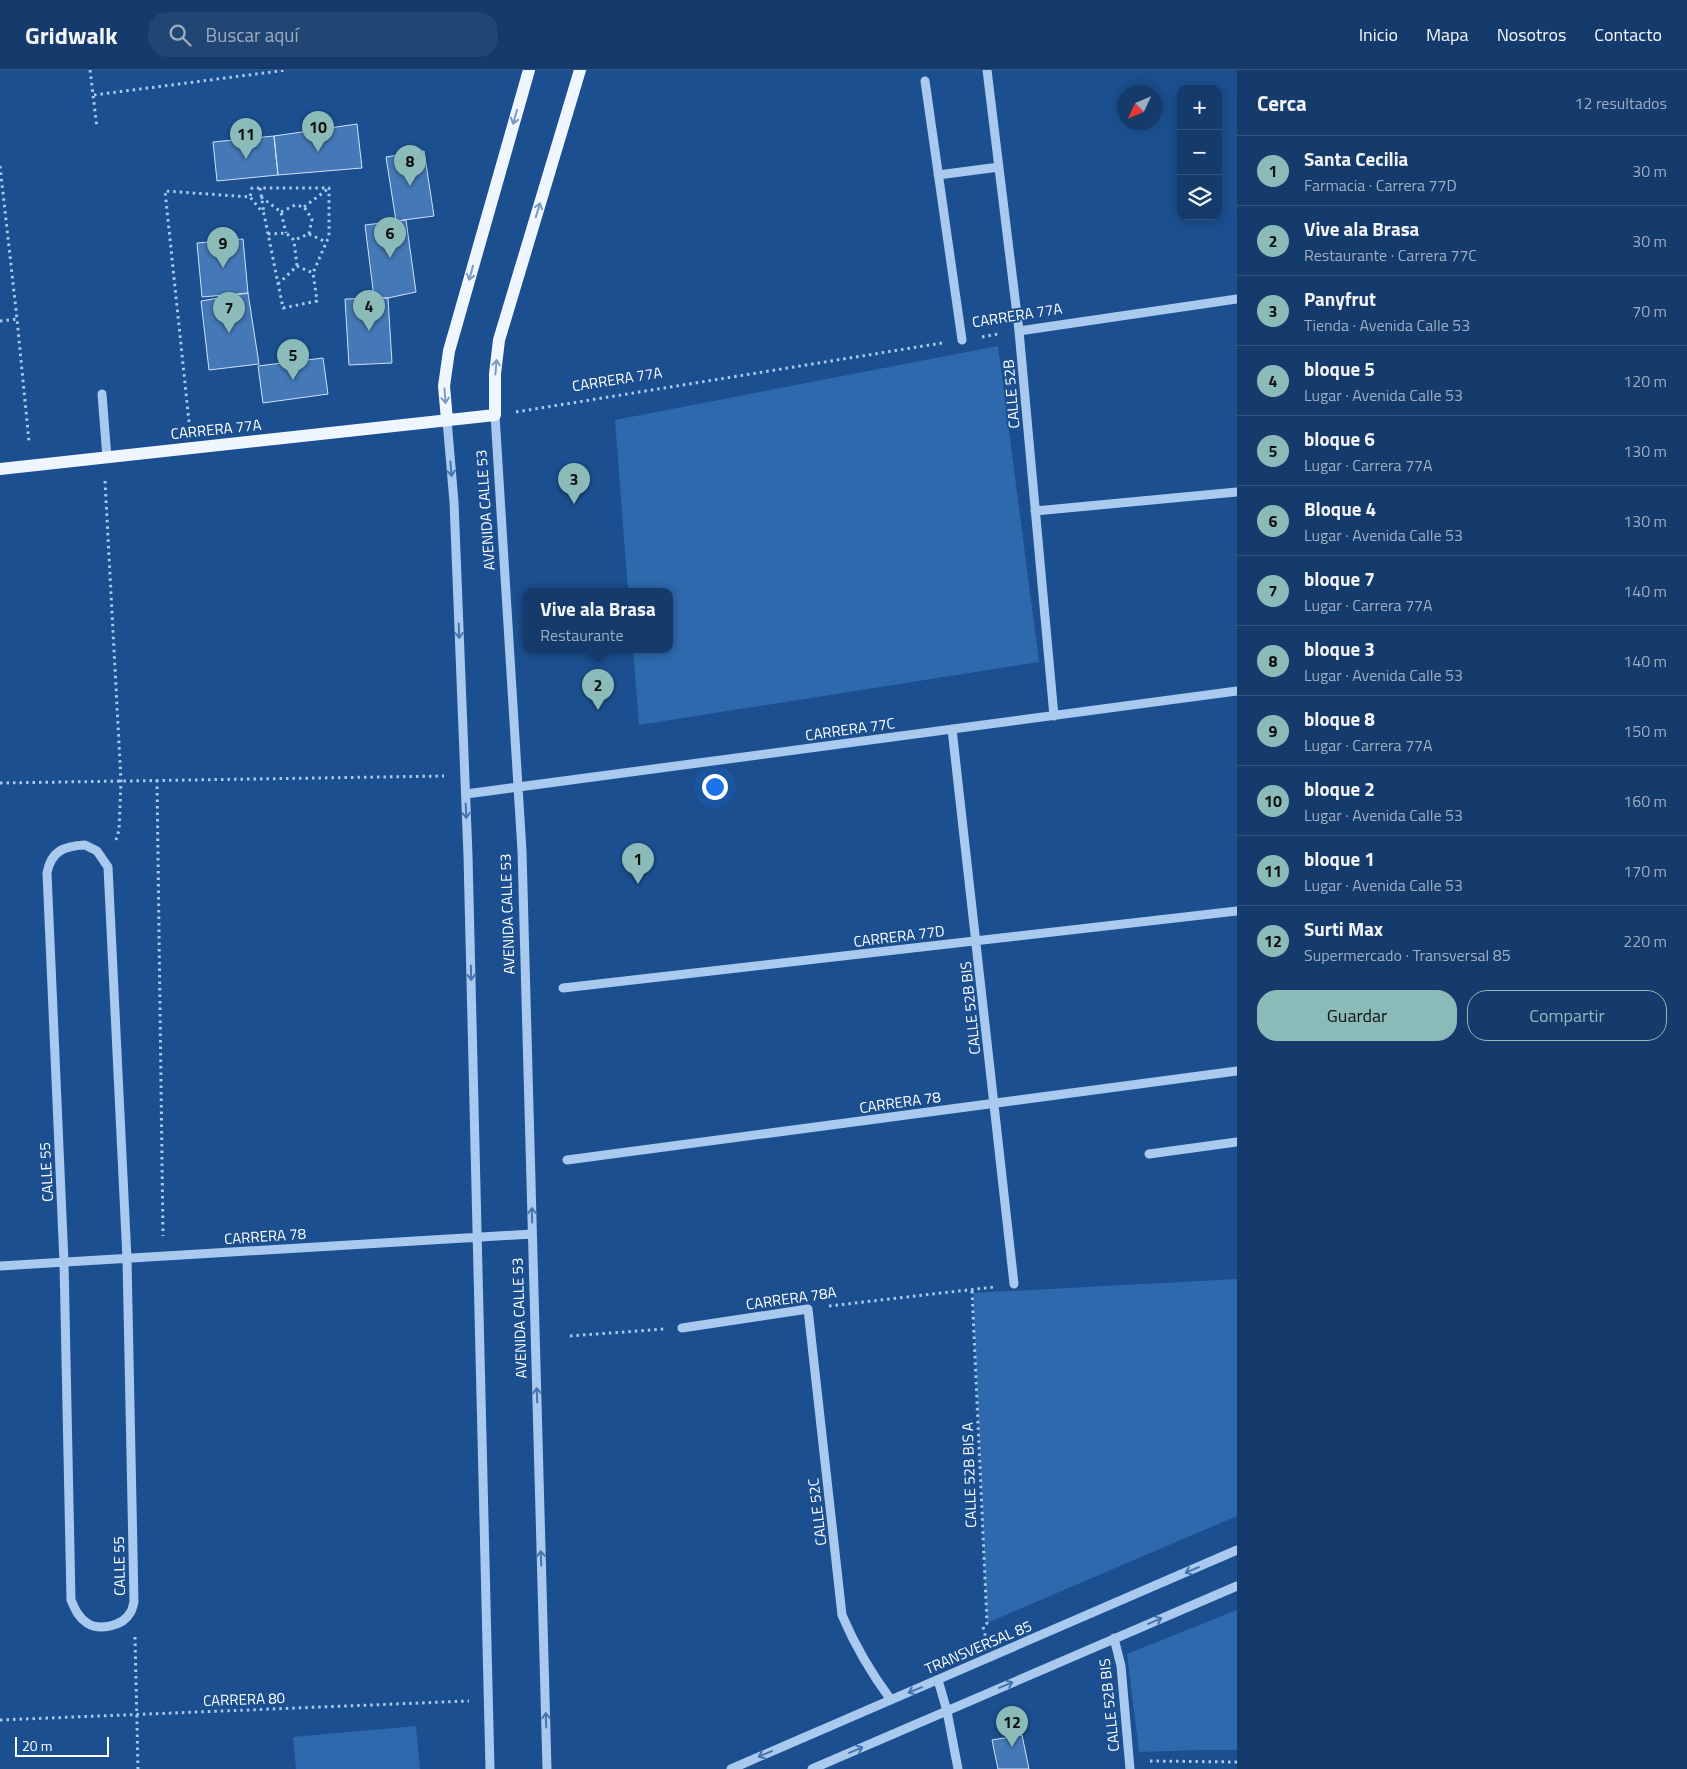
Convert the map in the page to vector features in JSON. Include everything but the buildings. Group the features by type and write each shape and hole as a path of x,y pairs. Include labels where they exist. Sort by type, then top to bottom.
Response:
{"main road":[{"name":"AVENIDA CALLE 53","path":"447,420 444,386 449,351 528,70"},
{"name":"AVENIDA CALLE 53","path":"495,415 495,374 499,340 580,70"},
{"name":"CARRERA 77A","path":"0,469 495,415"}],"street":[{"name":"CALLE 52B","path":"988,70 1019,331 1054,716"},
{"path":"926,81 962,340"},
{"path":"938,175 999,167"},
{"name":"CARRERA 77A","path":"1019,331 1237,299"},
{"path":"102,394 107,458"},
{"name":"AVENIDA CALLE 53","path":"495,415 522,851 547,1769"},
{"name":"AVENIDA CALLE 53","path":"447,420 454,502 466,794 490,1769"},
{"path":"1035,511 1237,492"},
{"name":"CARRERA 77C","path":"466,794 1237,691"},
{"name":"CALLE 52B BIS","path":"952,729 1014,1284"},
{"name":"CALLE 55","path":"85,845 97,852 108,867 127,1259 134,1602 131,1613 121,1623 104,1627 88,1625 76,1614 71,1600 64,1262 47,873 49,862 58,851 72,846 85,845"},
{"name":"CARRERA 77D","path":"563,988 1237,911"},
{"name":"CARRERA 78","path":"567,1160 1237,1071"},
{"path":"1149,1154 1237,1142"},
{"name":"CARRERA 78","path":"0,1266 532,1234"},
{"name":"CARRERA 78A","path":"682,1328 808,1309"},
{"name":"CALLE 52C","path":"808,1309 842,1615 859,1653 891,1700"},
{"name":"TRANSVERSAL 85","path":"731,1769 1237,1550"},
{"path":"812,1769 1237,1586"},
{"name":"CALLE 52B BIS","path":"1114,1638 1121,1666 1130,1765"},
{"path":"938,1680 947,1711 958,1769"}],"path":[{"path":"90,70 98,128"},
{"path":"94,95 287,70"},
{"path":"0,166 29,442"},
{"path":"250,197 252,188 329,188"},
{"path":"260,188 282,308 317,301 313,273 329,236 329,188"},
{"path":"304,207 329,188"},
{"path":"189,422 165,192 250,197 264,214"},
{"path":"261,197 281,212 286,233 294,240 297,266"},
{"path":"281,212 295,205 304,207 312,219 308,234"},
{"path":"268,234 286,233"},
{"path":"294,240 308,234 326,242"},
{"path":"297,266 313,273"},
{"path":"278,284 297,266"},
{"path":"0,321 17,319"},
{"name":"CARRERA 77A","path":"495,415 1019,331"},
{"path":"105,481 121,781 119,830 108,867"},
{"path":"0,783 465,776"},
{"path":"156,780 163,1256"},
{"name":"CARRERA 78A","path":"808,1309 972,1291 1014,1284"},
{"name":"CALLE 52B BIS A","path":"972,1291 986,1623 983,1627 990,1657"},
{"path":"570,1336 682,1328"},
{"path":"134,1602 138,1769"},
{"name":"CARRERA 80","path":"0,1720 488,1700"},
{"path":"1130,1765 1237,1762"}],"shaded area":[{"path":"998,346 1039,662 639,725 633,653 673,653 673,588 628,588 615,420"},
{"path":"1237,1279 1237,1516 987,1623 973,1293"},
{"path":"1237,1610 1237,1750 1139,1752 1127,1654"},
{"path":"416,1726 420,1769 296,1769 293,1737"}],"place":[{"name":"bloque 2","path":"318,152"},
{"name":"bloque 1","path":"246,159"},
{"name":"bloque 3","path":"410,186"},
{"name":"Bloque 4","path":"390,258"},
{"name":"bloque 8","path":"223,268"},
{"name":"bloque 5","path":"369,331"},
{"name":"bloque 7","path":"229,333"},
{"name":"bloque 6","path":"293,380"},
{"name":"Panyfrut","path":"574,504"},
{"name":"Vive ala Brasa","path":"598,710"},
{"name":"Santa Cecilia","path":"638,884"},
{"name":"Surti Max","path":"1012,1747"}]}
